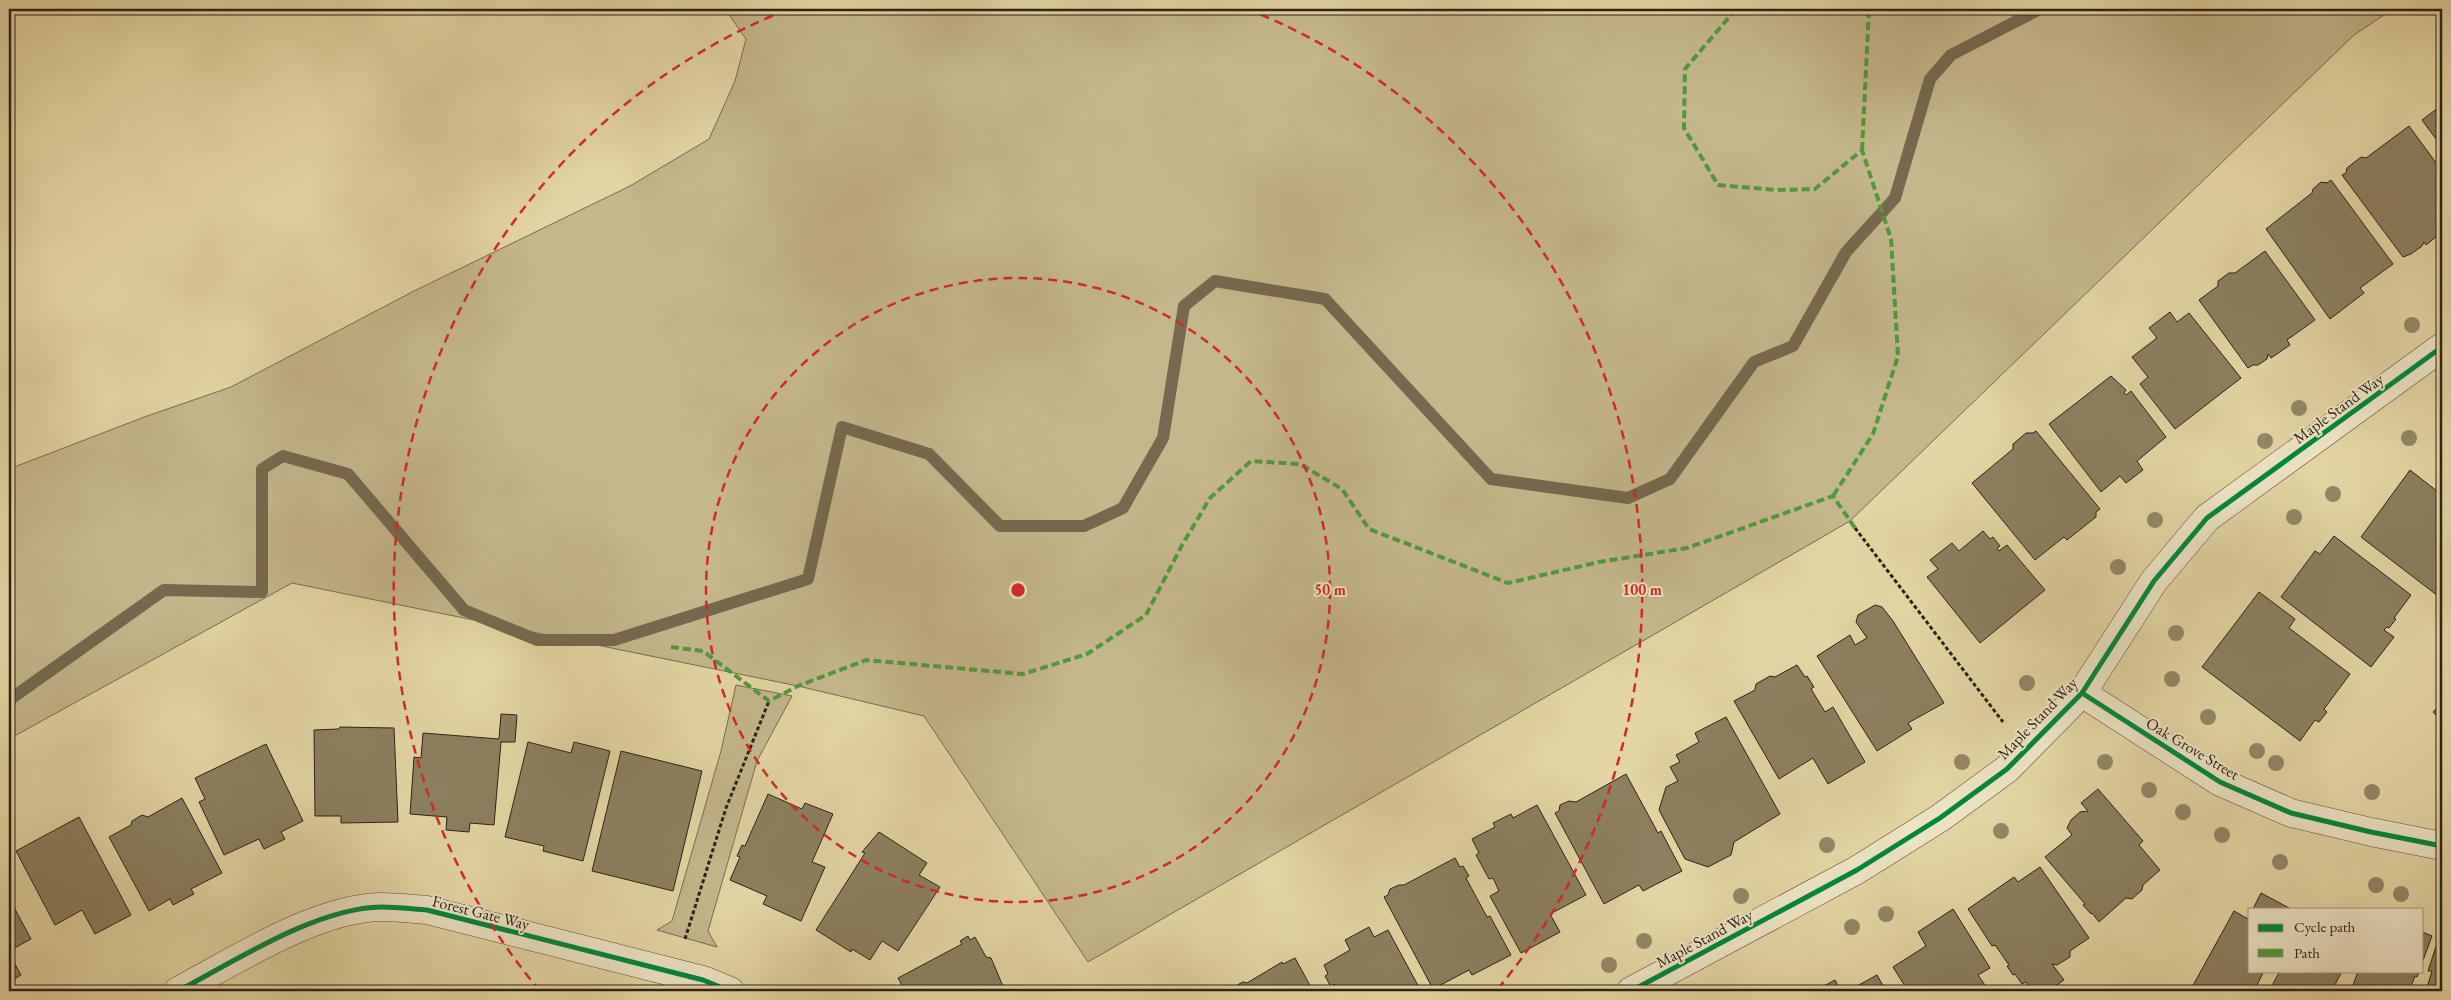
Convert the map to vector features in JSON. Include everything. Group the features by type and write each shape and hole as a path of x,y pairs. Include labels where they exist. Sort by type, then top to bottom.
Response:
{"street":[{"name":"Maple Stand Way","path":"1630,991 1857,870 1940,818 2007,769 2082,693 2154,581 2207,518 2442,347"},
{"name":"Oak Grove Street","path":"2082,693 2220,782 2291,813 2442,846"},
{"name":"Forest Gate Way","path":"178,991 288,932 314,921 380,907 427,910 703,980 730,991"}],"path":[{"path":"1856,528 2025,751"},
{"path":"675,973 726,808 769,701"}],"shaded area":[{"path":"725,9 2393,9 2354,35 1850,521 1088,962 924,716 798,686 292,583 9,739 9,469 147,416 231,387 414,291 630,186 709,139 735,81 746,39"},
{"path":"736,685 792,696 757,761 708,931 717,947 657,930 672,921 721,751"}],"building":[{"path":"2442,105 2442,147 2422,120"},
{"path":"2409,126 2442,171 2442,227 2439,229 2442,232 2426,245 2424,242 2422,246 2411,254 2403,257 2342,175 2346,173 2347,168 2361,157 2366,158"},
{"path":"2331,180 2393,264 2360,288 2364,293 2330,319 2266,229 2312,193 2313,189 2321,182 2327,183"},
{"path":"2265,251 2315,320 2287,340 2290,345 2271,358 2268,354 2267,359 2258,365 2248,368 2199,300 2218,286 2218,281 2229,273 2235,273"},
{"path":"2170,312 2177,322 2189,313 2241,378 2175,429 2140,384 2148,377 2132,357 2157,338 2149,328"},
{"path":"2111,376 2126,390 2124,393 2126,395 2131,391 2166,437 2137,461 2143,470 2126,483 2120,476 2101,492 2049,424"},
{"path":"2036,431 2100,509 2096,512 2096,517 2067,540 2064,537 2035,560 1972,483 2013,449 2013,444 2026,433"},
{"path":"2410,470 2442,495 2442,599 2361,537"},
{"path":"1983,531 1990,539 1993,537 2000,546 1997,548 1999,551 2007,545 2045,590 1980,643 1927,577 1938,569 1930,560 1952,543 1959,551"},
{"path":"2334,536 2411,595 2394,618 2396,619 2389,628 2387,627 2384,630 2394,637 2371,667 2281,597 2315,551 2320,554"},
{"path":"2259,592 2295,619 2289,628 2350,674 2324,709 2327,712 2319,722 2315,720 2300,741 2202,667"},
{"path":"1875,605 1882,607 1893,621 1944,703 1908,723 1912,729 1877,751 1817,656 1850,635 1855,645 1867,638 1856,622 1858,615"},
{"path":"1797,665 1814,687 1811,689 1825,712 1833,707 1865,762 1828,784 1813,758 1779,779 1734,701 1755,690 1756,684 1770,676 1775,677"},
{"path":"2442,704 2442,721 2433,712"},
{"path":"501,714 517,715 515,742 501,742 494,825 470,823 469,832 446,830 447,817 410,814 414,757 421,758 423,733 499,739"},
{"path":"1726,717 1780,814 1734,842 1731,855 1708,867 1685,859 1659,810 1666,787 1678,781 1670,767 1680,762 1676,755 1699,742 1695,733"},
{"path":"340,727 394,728 398,822 341,823 341,816 315,816 314,730 338,729"},
{"path":"528,742 571,753 574,742 610,751 583,861 543,851 544,846 505,837"},
{"path":"266,744 303,821 281,832 285,839 264,849 259,839 224,855 199,802 205,799 195,778"},
{"path":"621,751 702,771 673,891 592,871"},
{"path":"1626,774 1658,833 1661,831 1682,871 1643,891 1639,885 1604,904 1555,813 1559,811 1560,805 1569,801 1576,802"},
{"path":"2098,789 2143,841 2139,845 2160,870 2143,885 2142,890 2132,899 2126,898 2099,922 2045,857 2072,835 2067,828 2071,820 2080,812 2088,811 2081,803"},
{"path":"768,794 802,809 805,803 833,814 812,862 825,867 801,921 763,904 767,896 730,880 740,857 737,856 742,845 745,846"},
{"path":"182,798 222,873 191,889 194,894 173,905 170,899 149,911 109,837 131,825 132,821 142,815 148,817"},
{"path":"1537,805 1586,895 1550,914 1560,932 1521,953 1490,896 1499,891 1493,878 1489,879 1476,855 1479,853 1472,839 1495,827 1493,823 1511,814 1513,818"},
{"path":"79,817 131,915 95,934 82,910 55,925 16,851"},
{"path":"879,832 927,863 919,875 940,887 898,951 882,941 870,960 852,949 851,952 816,930 865,853 862,852"},
{"path":"1455,858 1460,867 1463,866 1469,876 1466,878 1487,917 1490,916 1511,955 1472,975 1469,970 1433,989 1384,897 1388,895 1390,889 1404,885"},
{"path":"2040,867 2089,938 2070,951 2070,957 2057,965 2052,964 2064,980 2048,991 2032,991 2026,982 2022,984 2015,974 2013,975 2007,966 2009,965 1995,945 1992,946 1968,909 2014,877 2018,882"},
{"path":"2261,893 2289,908 2254,908"},
{"path":"9,898 31,939 9,951"},
{"path":"1953,909 1990,968 1978,975 1989,991 1908,991 1893,967 1926,946 1918,932"},
{"path":"2234,911 2248,919 2248,972 2264,972 2254,991 2195,991 2191,989"},
{"path":"1369,927 1374,937 1388,930 1421,991 1328,991 1336,987 1334,984 1331,987 1325,976 1328,974 1324,965 1350,950 1345,940"},
{"path":"2442,928 2442,991 2426,991 2432,971 2428,971"},
{"path":"2424,933 2432,936 2424,958"},
{"path":"968,936 970,940 975,937 986,957 991,958 1005,991 905,991 898,978 962,944 960,941"},
{"path":"9,953 21,975 9,982"},
{"path":"1295,958 1313,991 1226,991 1243,982 1247,983 1282,962 1283,964"},
{"path":"2279,972 2342,972 2332,991 2269,991"},
{"path":"2358,972 2419,972 2409,991 2351,991"},
{"path":"1877,975 1886,991 1848,991"},
{"path":"1835,980 1841,991 1815,991"}],"waterway":[{"path":"9,700 164,590 262,592 262,469 283,456 348,474 464,610 537,640 614,640 808,579 842,427 929,454 1000,526 1084,526 1123,508 1163,438 1184,306 1215,281 1325,299 1491,479 1628,498 1670,479 1754,362 1793,346 1846,252 1895,198 1930,79 1951,55 2040,9"}],"marked path":[{"path":"1736,9 1685,69 1684,128 1718,185 1777,190 1815,189 1862,150 1891,239 1898,356 1873,434 1833,496"},
{"path":"1862,150 1869,9"},
{"path":"671,647 703,651 769,701 798,686 866,660 1023,674 1087,654 1146,615 1181,547 1210,498 1251,461 1300,464 1342,489 1369,529 1508,583 1599,562 1687,548 1833,496 1855,528"}],"cycle path":[{"path":"1631,991 1857,870 1940,818 2007,769 2082,693 2154,581 2207,518 2442,347"},
{"path":"2082,693 2220,782 2291,813 2442,846"},
{"path":"178,991 276,938 303,926 330,916 381,907 427,910 703,980 730,991"}]}
